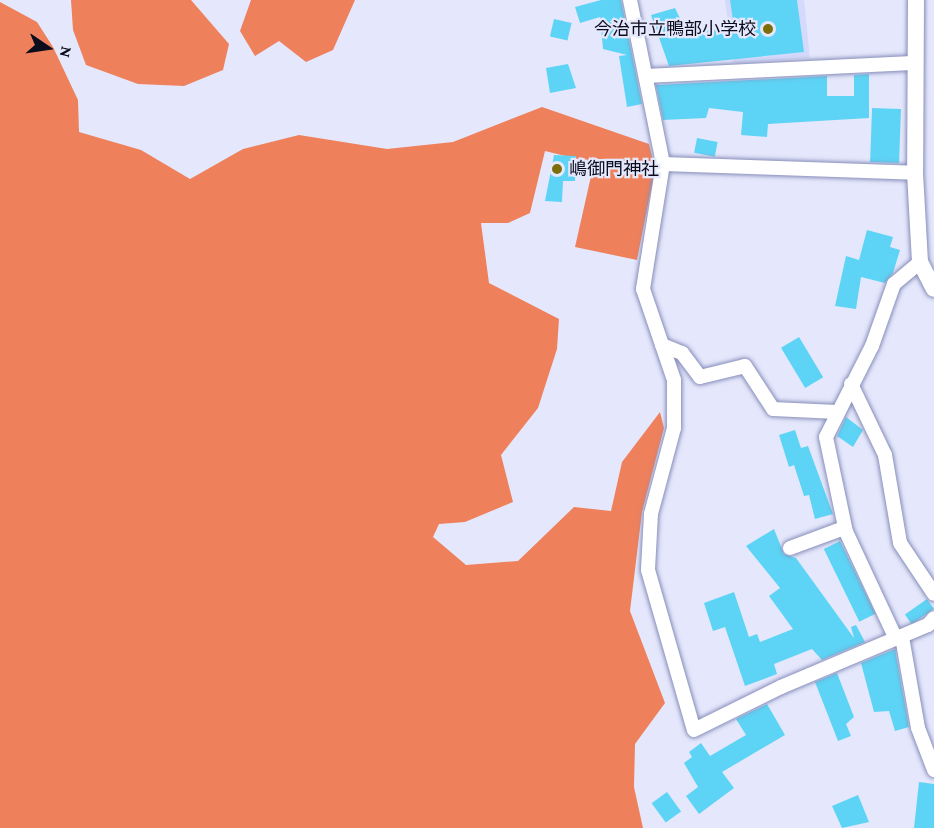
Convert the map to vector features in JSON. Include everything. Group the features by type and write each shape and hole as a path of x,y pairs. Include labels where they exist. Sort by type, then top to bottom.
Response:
{"street":[{"path":"630,0 663,164 643,289 674,380 674,428 651,514 648,570 694,730 781,687 899,638 934,618"},
{"path":"916,0 915,173 920,262 934,289"},
{"path":"647,76 916,63"},
{"path":"663,164 915,173"},
{"path":"920,262 894,284 837,412 826,453 844,528 899,638 918,728 934,770"},
{"path":"662,345 682,353 700,376 745,366 773,409 837,412"},
{"path":"851,384 885,455 900,543 934,594"},
{"path":"790,548 844,528"}],"shaded area":[{"path":"71,0 191,0 229,44 223,70 184,86 138,84 86,65 73,30"},
{"path":"251,0 355,0 333,50 306,62 279,41 255,56 240,31"},
{"name":"今治市立鴨部小学校","path":"725,0 804,0 810,58 733,63"},
{"path":"0,2 37,22 53,47 78,100 79,132 141,150 190,179 243,149 299,135 387,149 453,142 542,107 649,144 655,169 637,260 575,247 594,163 545,151 530,213 508,223 481,223 489,283 559,319 557,349 538,408 501,455 513,502 465,522 439,524 433,537 466,565 518,561 574,507 611,511 622,462 660,412 664,428 642,512 630,611 665,703 635,744 634,787 643,828 0,828"}],"building":[{"path":"601,0 621,0 642,104 627,107 619,56 627,55 603,49 600,17 580,23 575,7"},
{"path":"730,0 797,0 804,52 669,66 651,15 675,8 687,33 734,27"},
{"path":"554,19 572,23 567,41 550,37"},
{"path":"568,64 576,88 550,93 546,68"},
{"path":"869,74 869,118 768,124 767,137 741,135 743,112 709,108 706,118 663,120 656,85 827,76 827,96 854,96 854,75"},
{"path":"872,108 901,109 899,163 870,162"},
{"path":"697,138 718,142 715,157 694,153"},
{"name":"嶋御門神社","path":"554,155 576,156 575,181 563,181 562,202 545,201"},
{"path":"867,230 893,237 890,247 900,250 893,273 885,283 861,277 856,309 835,306 846,256 859,260"},
{"path":"799,337 823,377 805,388 781,348"},
{"path":"846,417 863,430 853,447 837,436"},
{"path":"795,430 801,448 808,446 833,514 815,519 809,495 804,496 794,465 789,467 779,435"},
{"path":"774,529 784,554 796,558 854,638 851,627 856,625 865,642 822,660 812,649 774,664 777,674 745,686 725,627 713,631 704,603 734,592 749,637 757,634 760,642 793,629 769,596 780,588 746,546"},
{"path":"840,541 876,614 859,622 824,549"},
{"path":"927,599 934,609 912,624 905,614"},
{"path":"895,649 909,727 895,731 889,711 874,712 861,663"},
{"path":"837,673 854,717 846,724 851,736 838,741 815,682"},
{"path":"767,704 785,735 722,772 734,788 699,814 686,796 698,787 684,763 692,757 689,752 701,743 710,756 746,735 736,719"},
{"path":"919,782 934,784 934,828 914,828"},
{"path":"667,792 681,811 666,823 652,803"},
{"path":"858,795 869,822 842,828 832,806"}],"place":[{"name":"今治市立鴨部小学校","path":"768,29"},
{"name":"嶋御門神社","path":"557,169"}]}
